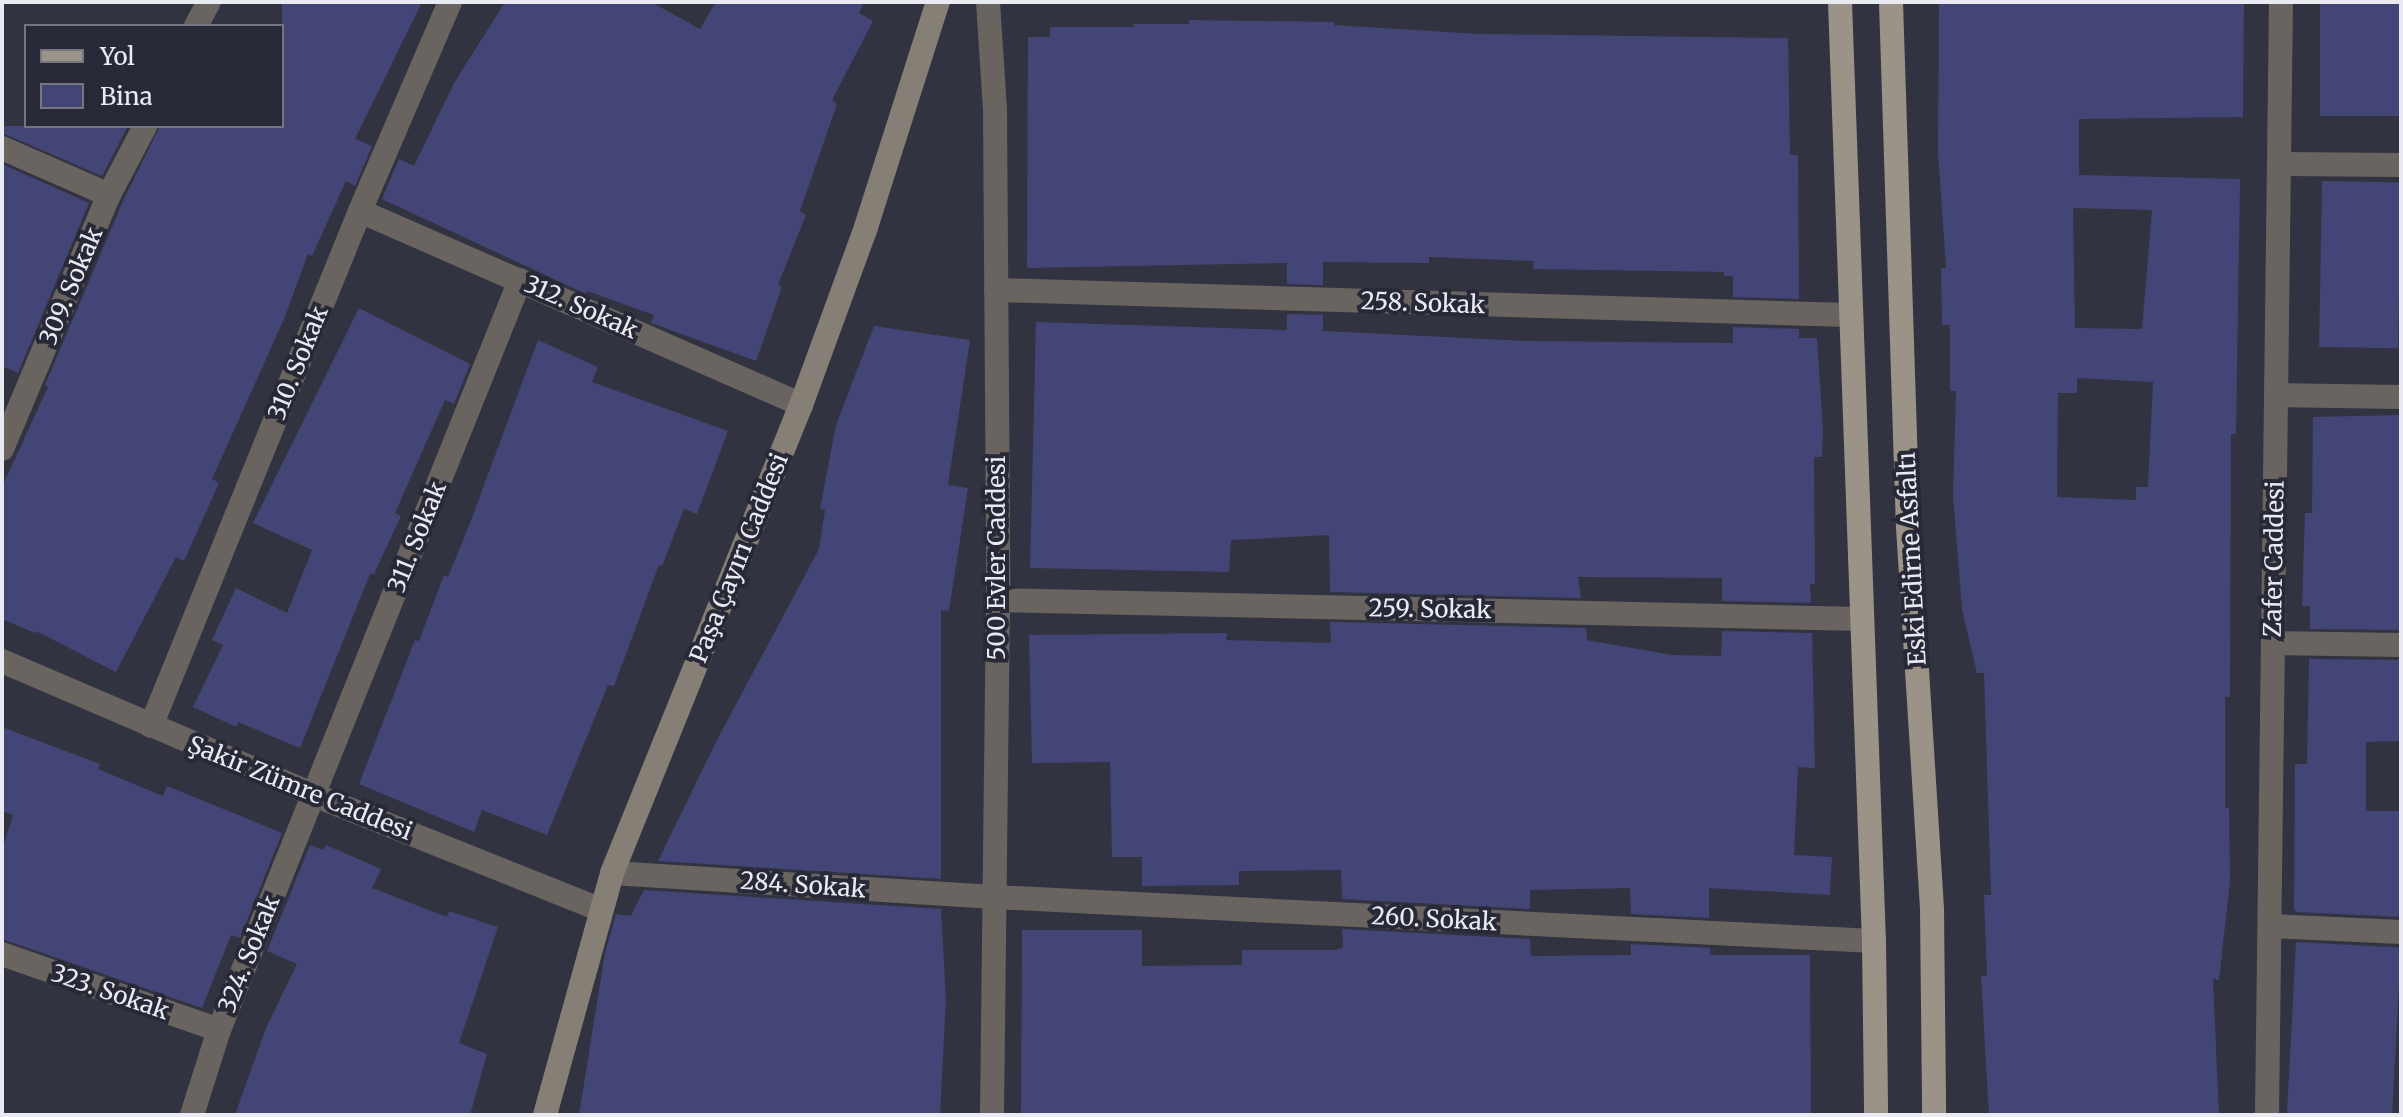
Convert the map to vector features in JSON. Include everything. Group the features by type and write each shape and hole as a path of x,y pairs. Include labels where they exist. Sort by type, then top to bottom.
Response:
{"main road":[{"name":"Eski Edirne Asfaltı","path":"1840,2 1849,315 1860,503 1874,941 1876,1115"},
{"name":"Eski Edirne Asfaltı","path":"1891,2 1908,527 1932,910 1934,1115"}],"street":[{"path":"197,24 209,2"},
{"name":"310. Sokak","path":"151,726 360,211 450,2"},
{"name":"Paşa Çayırı Caddesi","path":"545,1115 599,909 801,405 866,227 938,2"},
{"name":"500 Evler Caddesi","path":"988,2 995,109 998,600 992,1115"},
{"name":"Zafer Caddesi","path":"2267,1115 2281,2"},
{"name":"309. Sokak","path":"2,449 109,195 144,128"},
{"path":"2,148 109,195"},
{"path":"2279,164 2401,165"},
{"name":"312. Sokak","path":"360,211 801,405"},
{"name":"311. Sokak","path":"314,795 520,280"},
{"name":"258. Sokak","path":"996,290 1849,315"},
{"path":"2276,395 2401,397"},
{"name":"259. Sokak","path":"998,600 1862,619"},
{"path":"2273,643 2401,645"},
{"name":"Şakir Zümre Caddesi","path":"2,661 314,795 599,909"},
{"name":"324. Sokak","path":"192,1115 219,1030 314,795"},
{"name":"284. Sokak","path":"612,873 994,897"},
{"name":"260. Sokak","path":"994,897 1874,941"},
{"path":"2271,926 2401,932"},
{"name":"323. Sokak","path":"2,954 219,1030"}],"building":[{"path":"282,2 422,2 355,139 372,146 355,186 346,181 312,256 308,254 284,319 212,479 219,483 184,561 176,557 116,672 36,631 2,619 2,487 48,387 45,385 123,201 159,128 284,128"},
{"path":"505,2 651,2 700,29 716,2 864,2 859,13 873,21 832,100 837,104 800,211 806,215 778,285 782,287 756,361 651,323 654,315 587,291 586,294 382,199 399,159 414,166 454,83"},
{"path":"1939,2 2244,2 2243,117 2079,119 2079,175 2240,179 2236,434 2231,434 2230,697 2225,697 2225,808 2229,808 2230,881 2219,980 2213,979 2219,1115 1989,1115 1981,976 1987,976 1984,895 1991,895 1984,673 1977,673 1962,609 1953,496 1956,391 1950,391 1950,325 1942,325 1941,268 1946,268 1938,152","holes":["2073,208 2152,210 2142,329 2075,328","2077,378 2153,382 2148,487 2136,487 2136,500 2057,497 2058,393 2077,393"]},
{"path":"2320,2 2401,2 2401,116 2320,116"},
{"path":"1189,20 1334,22 1334,25 1479,34 1788,38 1790,155 1798,155 1799,299 1733,297 1733,276 1724,276 1724,272 1533,269 1534,261 1429,257 1429,263 1323,262 1323,285 1287,284 1287,263 1027,268 1028,37 1050,37 1050,27 1134,27 1134,24 1189,24"},
{"path":"2,126 127,128 102,176 2,133"},
{"path":"2,164 89,203 18,373 2,366"},
{"path":"2322,181 2401,182 2398,348 2319,347"},
{"path":"359,308 470,364 454,404 445,400 395,513 401,516 374,574 370,574 300,748 238,722 236,727 193,707 223,645 212,640 236,588 287,613 312,550 253,523"},
{"path":"1287,314 1323,315 1323,331 1526,341 1733,343 1733,327 1799,329 1799,338 1817,338 1823,430 1822,457 1814,457 1815,584 1810,584 1811,603 1722,601 1722,578 1578,577 1581,598 1330,592 1329,535 1231,540 1229,572 1030,568 1036,322 1287,330"},
{"path":"874,326 970,340 948,485 968,488 949,611 941,610 941,879 658,861 718,738 819,549 825,510 820,509 836,425"},
{"path":"538,340 598,367 592,382 728,431 697,514 684,509 662,566 659,565 614,686 608,685 547,835 482,810 474,832 359,784 415,640 419,641 444,575 448,577 470,523"},
{"path":"2401,415 2401,630 2310,629 2310,606 2302,606 2305,513 2312,513 2313,417"},
{"path":"1330,622 1586,628 1587,640 1672,655 1721,656 1722,631 1812,633 1815,768 1798,767 1794,855 1832,857 1830,895 1709,888 1709,918 1631,914 1630,888 1530,890 1530,909 1342,899 1341,870 1239,871 1239,885 1142,886 1142,857 1112,857 1110,762 1032,763 1029,635 1227,633 1226,640 1331,643"},
{"path":"2309,659 2401,660 2401,741 2366,742 2366,811 2401,811 2401,917 2296,912 2294,908 2295,764 2307,764"},
{"path":"2,727 100,764 98,769 163,796 167,786 282,833 240,938 231,935 202,1008 2,939 2,850 13,815 2,811"},
{"path":"310,845 323,850 326,845 381,869 372,888 447,917 449,911 498,927 459,1043 487,1054 470,1115 235,1115 266,1028 297,964 267,951"},
{"path":"644,890 941,909 946,1000 940,1115 579,1115 605,953 616,914 631,916"},
{"path":"1342,929 1530,939 1531,956 1631,955 1631,944 1710,948 1710,955 1810,955 1811,1115 1021,1115 1022,930 1142,930 1142,966 1242,965 1242,950 1336,950 1343,947"},
{"path":"2296,942 2401,947 2392,1115 2287,1115"}]}
